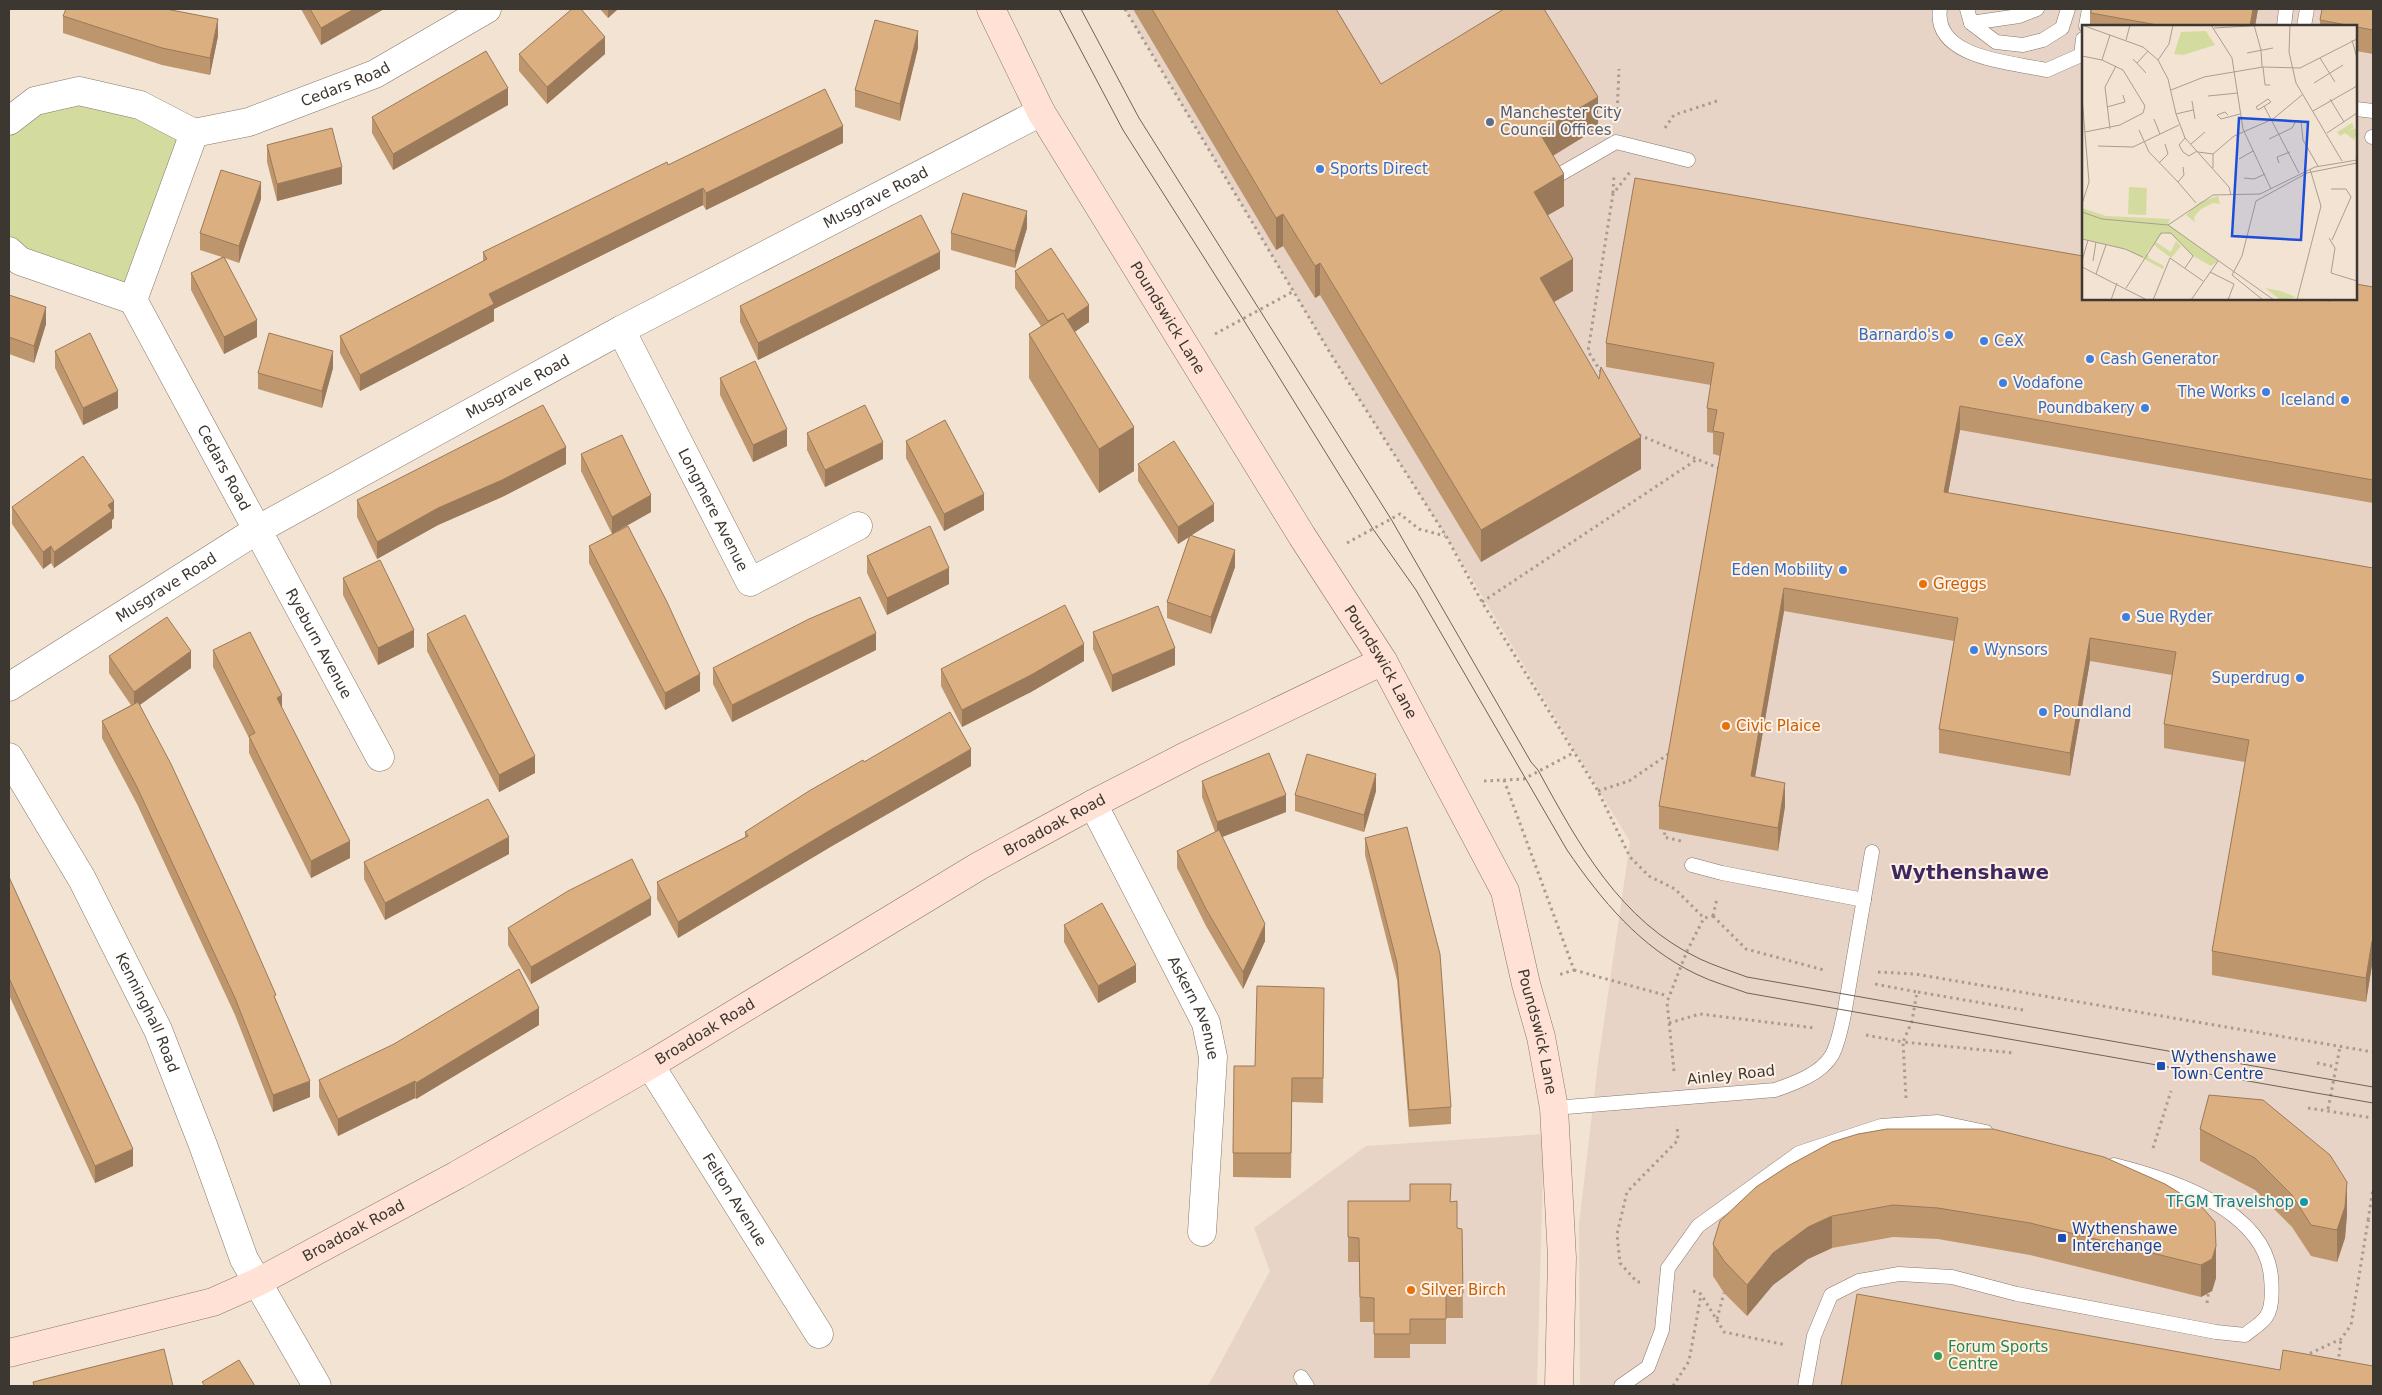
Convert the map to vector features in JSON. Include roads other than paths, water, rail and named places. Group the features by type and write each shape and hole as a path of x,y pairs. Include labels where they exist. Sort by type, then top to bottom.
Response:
{"street":[{"name":"Cedars Road","path":"194,133 249,122 376,74 487,9"},
{"name":"Poundswick Lane","path":"991,9 1041,112 1302,536 1383,661 1504,891 1526,984 1541,1037 1554,1108 1562,1258 1559,1386"},
{"path":"9,121 35,101 80,91 140,105 194,133 133,300 20,261 9,251"},
{"name":"Musgrave Road","path":"9,687 257,530 622,330 1041,112"},
{"name":"Cedars Road","path":"133,300 257,530"},
{"name":"Longmere Avenue","path":"622,330 750,582 858,526"},
{"name":"Ryeburn Avenue","path":"257,530 380,757"},
{"name":"Broadoak Road","path":"9,1353 213,1302 258,1282 457,1175 650,1065 979,866 1093,804 1383,661"},
{"name":"Kenninghall Road","path":"9,757 82,880 158,1030 203,1145 244,1259 317,1386"},
{"name":"Askern Avenue","path":"1093,804 1206,1023 1213,1057 1202,1232"},
{"name":"Felton Avenue","path":"650,1065 819,1334"}],"lane":[{"path":"1940,9 1939,18 1949,40 1968,53 2047,70 2080,55 2082,44"},
{"path":"1967,9 1971,23 1996,42 2023,45 2043,40 2062,28 2068,9"},
{"path":"1971,23 2018,16 2038,9"},
{"path":"2086,25 2089,9"},
{"path":"2284,25 2286,9"},
{"path":"2304,25 2307,9"},
{"path":"2357,109 2373,111"},
{"path":"1557,176 1616,142 1688,160"},
{"name":"Ainley Road","path":"1554,1108 1775,1090 1808,1078 1832,1056 1840,1031 1872,852"},
{"path":"1692,865 1864,900"},
{"path":"1621,1386 1648,1367 1662,1330 1668,1284 1668,1268 1698,1226 1799,1153 1881,1126 1938,1122 1999,1135"},
{"path":"1805,1386 1814,1336 1831,1294 1859,1281 1900,1274 1952,1278 2026,1296 2216,1332 2245,1335 2267,1317 2273,1291 2270,1263 2258,1237 2221,1207 2197,1194 2153,1175 2100,1161"}],"tram line":[{"path":"1059,9 1123,130 1373,529 1416,590 1567,850 1608,905 1640,936 1676,963 1696,974 1747,993 2373,1103"},
{"path":"1081,9 1139,118 1391,519 1569,826 1604,878 1624,902 1647,924 1672,943 1700,959 1747,977 2373,1087"}],"place":[{"name":"Manchester City Council Offices","path":"1490,122"},
{"name":"Sports Direct","path":"1320,169"},
{"name":"Barnardo's","path":"1949,335"},
{"name":"CeX","path":"1984,341"},
{"name":"Cash Generator","path":"2090,359"},
{"name":"Vodafone","path":"2003,383"},
{"name":"The Works","path":"2266,392"},
{"name":"Iceland","path":"2345,400"},
{"name":"Poundbakery","path":"2145,408"},
{"name":"Eden Mobility","path":"1843,570"},
{"name":"Greggs","path":"1923,584"},
{"name":"Sue Ryder","path":"2126,617"},
{"name":"Wynsors","path":"1974,650"},
{"name":"Superdrug","path":"2300,678"},
{"name":"Poundland","path":"2043,712"},
{"name":"Civic Plaice","path":"1726,726"},
{"name":"Wythenshawe Town Centre","path":"2161,1066"},
{"name":"TFGM Travelshop","path":"2304,1202"},
{"name":"Wythenshawe Interchange","path":"2062,1238"},
{"name":"Silver Birch","path":"1411,1290"},
{"name":"Forum Sports Centre","path":"1938,1356"}],"district":[{"name":"Wythenshawe","path":"1970,872"}]}
